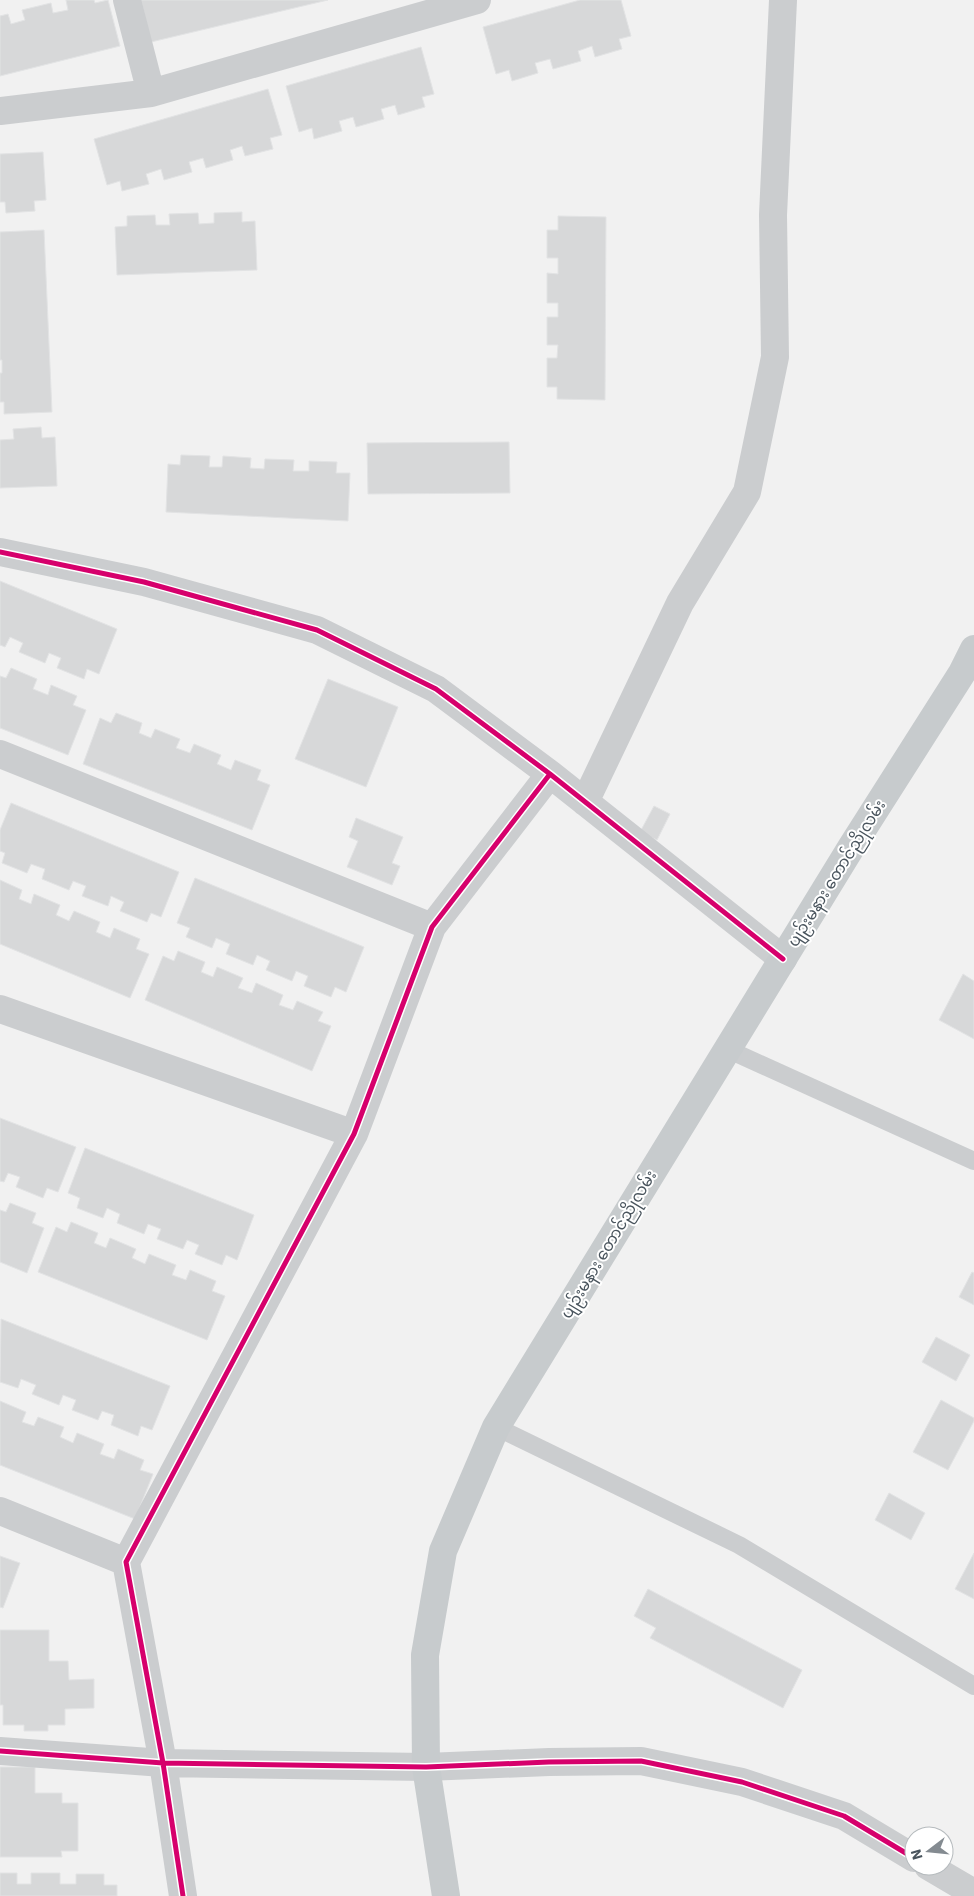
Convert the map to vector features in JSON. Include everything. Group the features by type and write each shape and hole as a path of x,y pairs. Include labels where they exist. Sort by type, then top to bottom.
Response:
{"main road":[{"name":"ပျဉ်းမနား တောင်ညိုလမ်း","path":"446,1896 426,1767 425,1655 443,1551 496,1427 783,958 962,673 974,649"}],"street":[{"path":"128,0 152,93"},
{"path":"0,111 152,93 477,0"},
{"path":"585,802 680,604 747,492 775,357 773,215 783,0"},
{"path":"0,552 144,582 317,630 436,689 550,774 783,958"},
{"path":"0,754 432,927"},
{"path":"183,1896 164,1763 126,1562 354,1134 432,927 550,774"},
{"path":"0,1009 354,1134"},
{"path":"0,1511 126,1562"},
{"path":"0,1751 164,1763 426,1767 549,1762 641,1761 742,1782 844,1816 904,1852"},
{"path":"945,1876 974,1893"}],"lane":[{"path":"727,1049 974,1162"},
{"path":"496,1427 739,1545 974,1686"}],"building":[{"path":"66,0 94,0 95,3 108,0 120,46 0,76 0,16 8,14 11,24 25,20 22,10 51,3 53,13 68,10"},
{"path":"141,0 328,0 151,42"},
{"path":"580,0 621,0 631,36 619,39 622,49 595,57 592,46 578,51 581,61 553,69 550,59 535,63 538,73 512,81 509,70 496,74 483,27"},
{"path":"421,47 434,94 422,97 425,107 398,115 395,105 381,109 384,119 356,127 353,117 339,121 342,131 314,139 312,128 299,132 286,86"},
{"path":"268,89 282,135 270,138 273,149 245,156 242,146 230,150 233,160 206,168 203,158 189,162 192,172 164,180 161,169 146,174 149,184 122,191 120,181 107,185 94,139"},
{"path":"43,152 46,200 34,201 35,211 6,213 5,202 0,202 0,154"},
{"path":"242,212 242,222 255,221 257,270 117,275 115,227 127,226 127,216 155,215 156,225 170,225 169,214 198,213 199,224 214,223 214,213"},
{"path":"558,216 606,217 605,400 557,399 557,387 547,387 547,358 557,358 558,345 547,345 547,317 558,317 558,303 547,303 547,273 558,274 558,258 547,258 547,230 558,230"},
{"path":"44,230 52,412 4,414 4,402 0,402 2,360 0,360 0,232"},
{"path":"41,427 42,438 55,437 57,486 0,488 0,440 14,439 13,429"},
{"path":"509,442 510,493 368,494 367,443"},
{"path":"181,455 210,456 209,467 222,467 223,456 251,458 250,468 264,469 265,459 294,460 293,471 309,471 309,461 337,462 336,473 350,473 348,521 166,512 168,464 180,465"},
{"path":"0,581 117,629 99,674 87,669 84,679 57,668 61,658 49,653 45,663 19,652 23,643 10,637 5,647 0,645"},
{"path":"11,668 37,679 33,689 48,695 51,685 77,696 73,705 86,710 68,755 0,728 0,676 6,678"},
{"path":"328,679 398,707 366,787 295,759"},
{"path":"116,713 142,723 139,733 151,738 155,729 180,739 176,748 190,753 194,744 221,755 217,764 231,770 235,760 261,770 257,780 270,785 252,830 83,764 100,718 111,723"},
{"path":"11,803 179,872 161,917 151,913 147,922 120,911 124,902 111,896 108,906 82,896 86,886 73,881 69,890 42,879 45,869 31,864 27,873 2,863 5,853 0,851 0,830"},
{"path":"654,806 670,814 657,840 640,832"},
{"path":"356,818 403,837 392,863 400,866 392,885 347,867 358,841 349,837"},
{"path":"195,878 364,947 346,992 335,987 331,997 304,986 308,976 296,971 292,981 266,970 270,961 257,955 253,965 226,954 230,944 216,938 212,948 186,937 190,928 177,923"},
{"path":"0,880 22,890 19,899 31,904 34,894 60,905 56,915 69,921 74,911 100,922 96,932 110,938 114,928 140,939 136,949 149,954 130,998 0,944"},
{"path":"178,951 205,962 201,972 213,977 217,967 243,978 238,988 252,993 256,983 283,995 279,1005 293,1010 297,1001 323,1012 318,1021 331,1026 312,1071 145,1000 163,956 174,961"},
{"path":"963,974 974,981 974,1039 939,1020"},
{"path":"0,1118 76,1147 58,1192 47,1188 43,1198 16,1187 20,1177 8,1173 4,1182 0,1181"},
{"path":"85,1148 254,1215 237,1260 226,1255 222,1265 195,1254 199,1245 187,1240 183,1249 157,1239 161,1229 148,1224 144,1234 117,1223 120,1214 107,1208 103,1218 77,1208 80,1198 68,1193"},
{"path":"10,1203 36,1213 32,1223 44,1228 27,1273 0,1262 0,1210 6,1212"},
{"path":"71,1222 98,1233 94,1243 106,1248 110,1238 136,1249 132,1258 145,1264 149,1254 176,1265 172,1275 186,1280 190,1270 216,1281 212,1291 225,1296 207,1340 38,1272 56,1227 67,1232"},
{"path":"972,1272 974,1273 974,1305 959,1297"},
{"path":"1,1319 170,1386 152,1430 141,1426 138,1436 111,1425 114,1415 102,1411 98,1420 72,1410 76,1400 63,1395 59,1405 32,1394 36,1385 21,1379 18,1388 0,1382"},
{"path":"936,1337 970,1355 956,1381 922,1362"},
{"path":"941,1400 974,1418 948,1470 913,1452"},
{"path":"0,1401 26,1412 22,1422 34,1426 38,1417 64,1427 60,1437 73,1443 77,1433 104,1444 100,1454 114,1459 118,1449 144,1460 140,1470 153,1474 135,1519 0,1465"},
{"path":"889,1493 925,1513 911,1540 875,1520"},
{"path":"974,1553 974,1599 955,1589"},
{"path":"0,1556 20,1563 3,1608 0,1607"},
{"path":"648,1589 802,1670 783,1708 650,1638 656,1628 634,1616"},
{"path":"0,1630 49,1630 49,1661 68,1661 69,1680 94,1679 94,1708 65,1709 65,1725 48,1725 48,1731 24,1731 24,1725 3,1725 3,1705 0,1705"},
{"path":"0,1767 35,1767 35,1793 62,1793 62,1803 78,1803 78,1851 61,1851 62,1857 0,1857"},
{"path":"0,1873 17,1873 17,1884 31,1884 31,1873 60,1873 60,1884 76,1884 76,1874 104,1874 104,1885 117,1885 117,1896 0,1896"}],"cycle path":[{"path":"0,552 144,582 317,630 436,689 550,774 783,959"},
{"path":"183,1896 163,1763 126,1562 354,1134 432,927 550,774"},
{"path":"0,1751 163,1763 426,1767 549,1762 641,1761 742,1782 844,1816 904,1852"}]}
